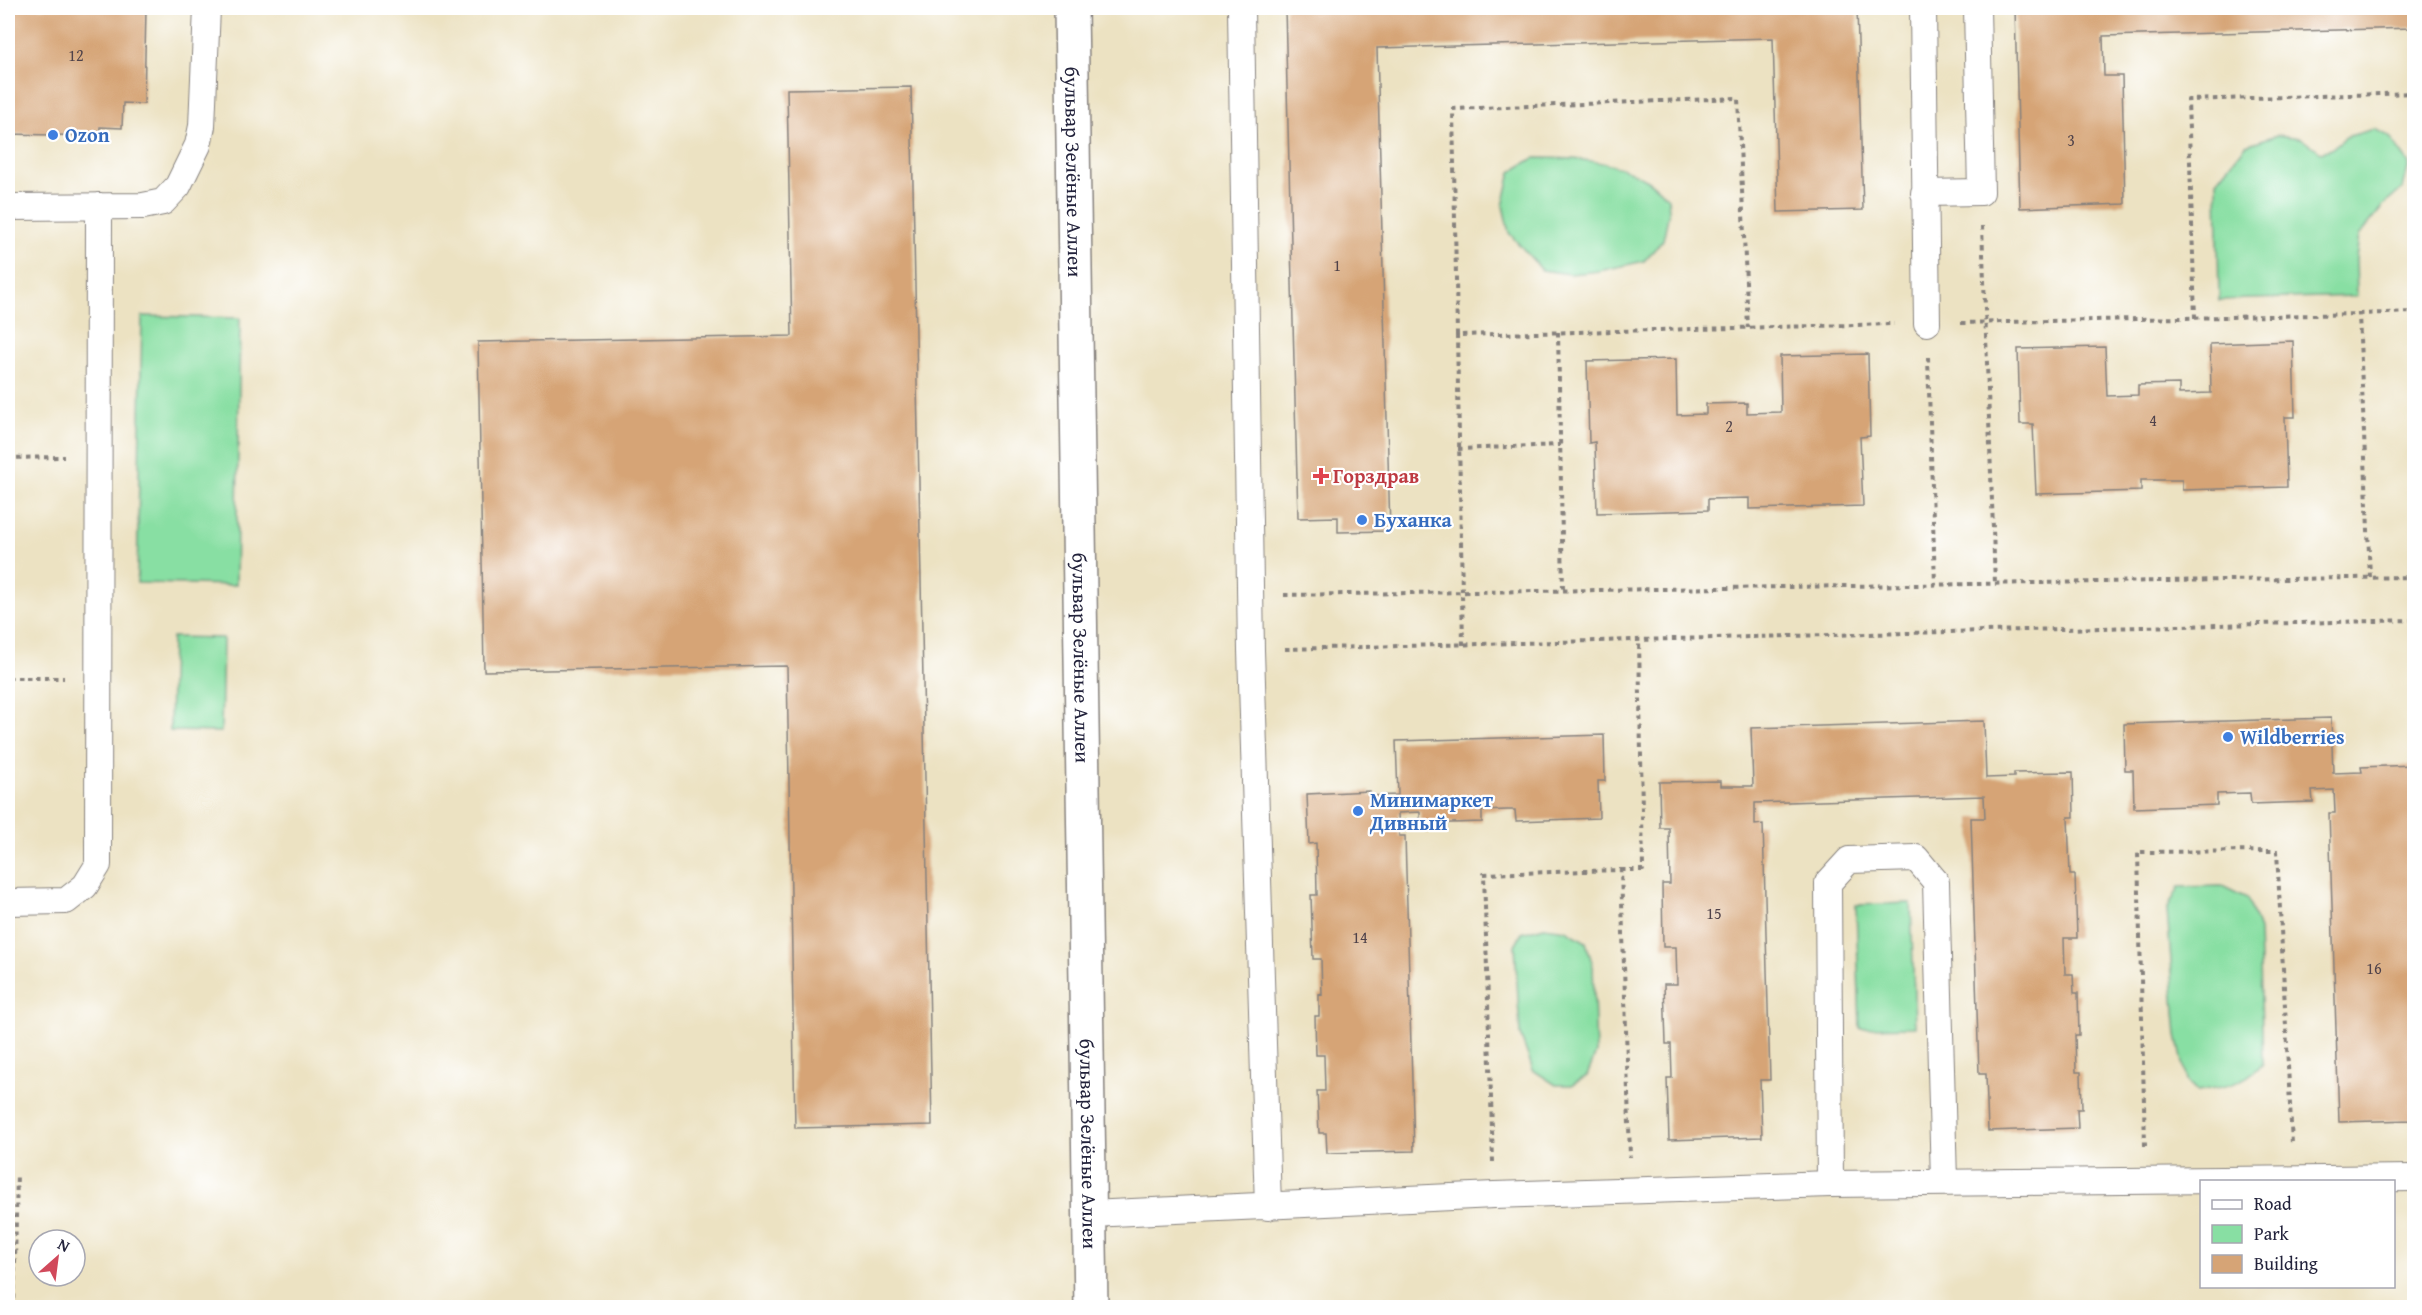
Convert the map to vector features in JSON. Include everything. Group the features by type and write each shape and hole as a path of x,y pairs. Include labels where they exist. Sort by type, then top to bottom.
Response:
{"street":[{"name":"бульвар Зелёные Аллеи","path":"1071,8 1091,1308"}],"lane":[{"path":"8,207 143,206 163,202 178,186 198,146 202,126 207,8"},
{"path":"1241,8 1251,650 1268,1207"},
{"path":"1923,8 1927,323"},
{"path":"1924,194 1981,192 1977,8"},
{"path":"8,902 66,901 85,886 98,865 99,206"},
{"path":"1830,1184 1828,883 1849,860 1916,858 1936,882 1944,1181"},
{"path":"1090,1214 1494,1195 1830,1184 1944,1181 2415,1178"}],"path":[{"path":"2195,318 2188,100 2415,93"},
{"path":"1463,645 1453,109 1738,98 1748,328"},
{"path":"1981,192 1995,584"},
{"path":"1457,335 2415,312"},
{"path":"2359,314 2370,578"},
{"path":"1927,323 1935,585"},
{"path":"1558,332 1563,590"},
{"path":"1458,448 1560,445"},
{"path":"8,458 99,457"},
{"path":"1250,595 2415,577"},
{"path":"1251,650 2415,620"},
{"path":"1494,1195 1484,874 1643,870 1639,640"},
{"path":"8,678 98,677"},
{"path":"2146,1180 2138,852 2277,851 2294,1179"},
{"path":"1621,870 1631,1191"},
{"path":"14,1308 17,1173"}],"green space":[{"path":"2374,129 2389,136 2409,164 2403,188 2384,205 2359,236 2356,258 2357,296 2219,300 2217,181 2246,145 2277,135 2301,138 2321,152 2331,149 2346,137"},
{"path":"1534,158 1592,161 1620,168 1647,180 1668,198 1669,212 1663,240 1644,261 1599,271 1570,274 1542,270 1509,233 1503,206 1511,172"},
{"path":"142,316 240,318 236,585 137,583"},
{"path":"172,637 223,638 221,732 170,731"},
{"path":"2222,886 2247,898 2259,930 2263,1064 2247,1077 2233,1084 2197,1091 2187,1081 2177,1036 2167,910 2179,887"},
{"path":"1911,903 1915,1027 1860,1028 1856,905"},
{"path":"1544,927 1566,930 1586,942 1593,966 1596,1053 1587,1076 1572,1085 1556,1085 1533,1070 1520,1034 1515,945 1522,933"}],"building":[{"path":"8,8 146,8 144,104 123,103 122,128 100,127 99,136 8,134"},
{"path":"1285,8 1857,8 1863,210 1778,212 1773,38 1377,48 1390,531 1338,532 1338,517 1298,518"},
{"path":"2015,8 2414,8 2414,28 2103,36 2104,76 2122,76 2125,204 2020,208"},
{"path":"911,87 932,1125 795,1128 787,666 484,671 478,342 792,336 787,89"},
{"path":"2293,341 2295,417 2285,417 2287,487 2182,490 2182,480 2141,480 2141,491 2036,494 2033,424 2020,424 2018,349 2105,347 2107,396 2138,395 2138,385 2179,384 2179,394 2211,393 2210,344"},
{"path":"1868,354 1870,436 1860,437 1863,506 1749,509 1749,498 1708,499 1708,510 1597,513 1595,442 1589,443 1587,361 1676,359 1677,415 1706,414 1706,404 1747,403 1747,413 1781,412 1780,356"},
{"path":"2331,718 2333,773 2362,772 2361,767 2414,765 2414,1120 2339,1122 2329,813 2335,813 2334,790 2312,791 2313,802 2251,804 2250,793 2217,794 2217,805 2134,808 2133,770 2125,770 2124,724"},
{"path":"1984,721 1986,778 2014,777 2014,773 2073,772 2074,817 2068,817 2070,875 2075,875 2077,938 2064,938 2065,974 2073,974 2074,993 2078,993 2079,1035 2075,1035 2076,1072 2081,1072 2082,1109 2077,1109 2078,1128 1988,1131 1986,1074 1979,1074 1971,818 1985,818 1984,796 1755,803 1755,825 1763,824 1770,1080 1760,1080 1762,1137 1669,1140 1667,1078 1672,1078 1671,1044 1666,1044 1664,984 1677,984 1676,947 1663,947 1662,884 1670,884 1669,828 1660,828 1659,782 1721,781 1721,786 1753,786 1751,728"},
{"path":"1604,735 1605,781 1598,781 1599,818 1516,821 1515,810 1507,810 1482,811 1482,822 1420,824 1420,812 1398,813 1399,836 1405,836 1414,1151 1327,1153 1326,1133 1319,1133 1317,1091 1325,1091 1324,1055 1316,1055 1315,1016 1319,1016 1319,994 1322,995 1321,959 1313,959 1311,895 1317,895 1316,843 1309,844 1307,794 1370,791 1370,796 1398,795 1396,741"}],"place":[{"name":"Ozon","path":"53,135"},
{"name":"Горздрав","path":"1321,476"},
{"name":"Буханка","path":"1362,520"},
{"name":"Wildberries","path":"2228,737"},
{"name":"Минимаркет Дивный","path":"1358,811"}]}
